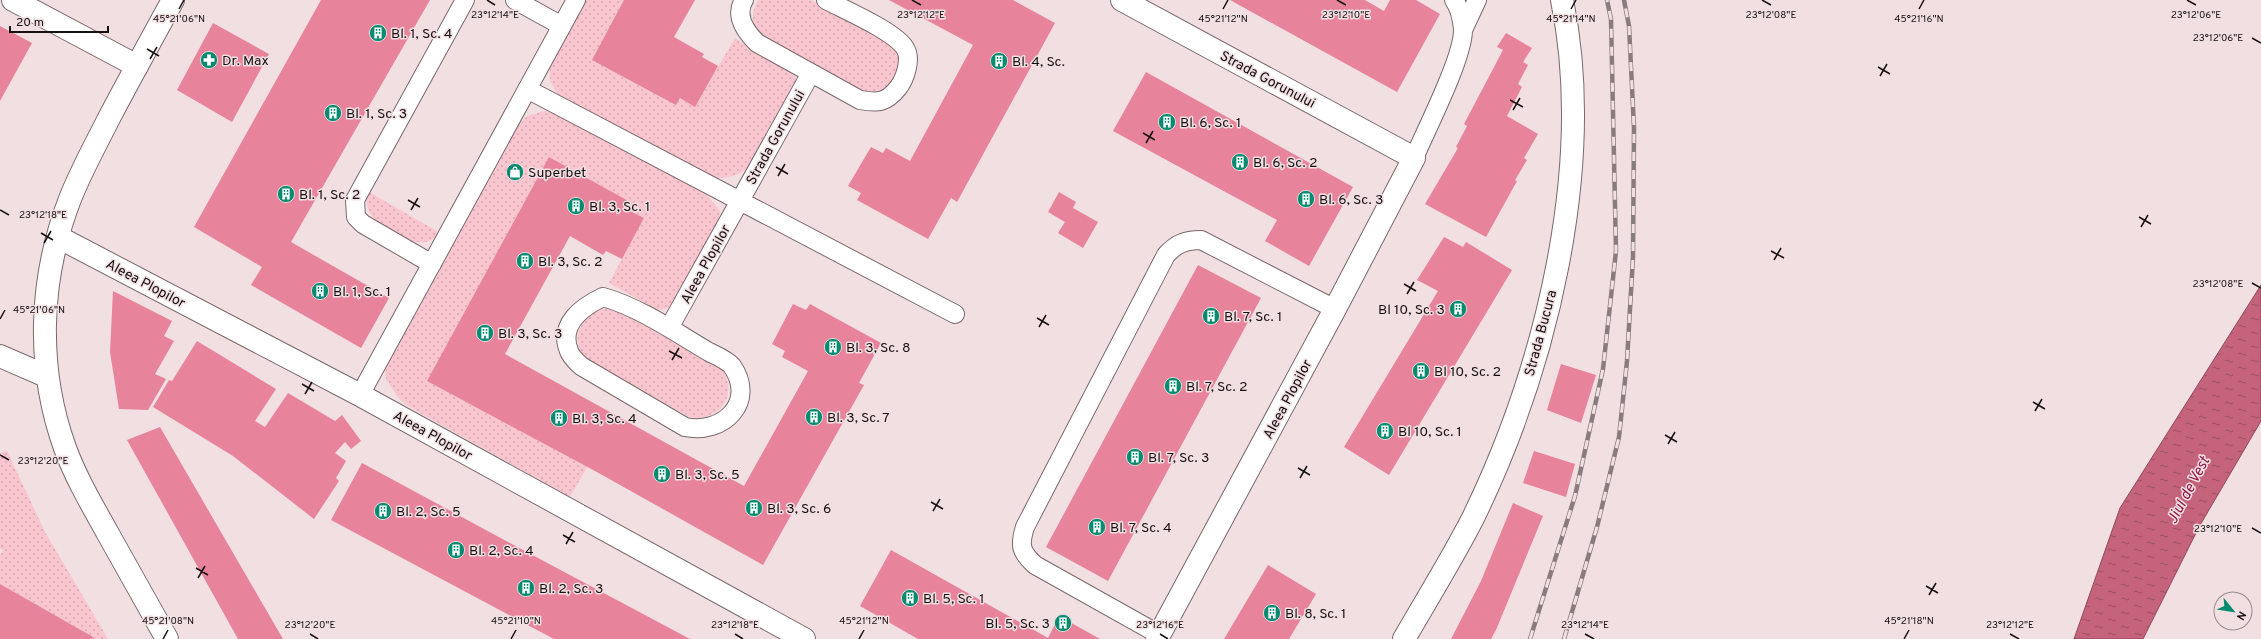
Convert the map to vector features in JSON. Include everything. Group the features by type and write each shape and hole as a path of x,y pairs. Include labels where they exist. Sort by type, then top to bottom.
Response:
{"street":[{"path":"13,0 137,66"},
{"path":"167,639 86,495 65,449 46,376 45,310 58,237 70,199 84,167 173,0"},
{"name":"Strada Gorunului","path":"1122,0 1414,158"},
{"name":"Strada Bucura","path":"1404,639 1472,519 1512,430 1545,327 1565,220 1573,126 1567,25 1562,0"},
{"name":"Aleea Plopilor","path":"1158,637 1335,309 1414,158"},
{"name":"Aleea Plopilor","path":"58,237 360,395 804,639"},
{"path":"0,356 46,376"}],"lane":[{"path":"432,264 363,224 356,217 355,200 465,0"},
{"path":"515,0 562,26"},
{"path":"360,395 576,0"},
{"name":"Strada Gorunului","path":"744,0 740,18 745,32 757,43 860,100 876,102 890,98 902,83 908,64 906,48 893,36 826,0"},
{"path":"1454,0 1460,15 1463,30"},
{"path":"1414,158 1455,62 1463,30 1477,0"},
{"name":"Strada Gorunului","path":"740,200 810,73"},
{"path":"527,89 955,314"},
{"name":"Aleea Plopilor","path":"669,328 740,200"},
{"path":"1158,637 1035,565 1025,556 1020,541 1025,527 1166,256 1175,245 1190,240 1201,240 1335,309"},
{"path":"603,297 619,302 669,328 731,365 741,387 739,399 731,416 719,424 698,430 685,427 580,366 569,352 567,340 568,328 579,310 603,297"}],"shaded area":[{"path":"585,0 624,0 676,105 680,98 695,106 735,38 792,73 797,79 796,84 754,162 744,171 733,176 722,178 708,177 567,103 556,92 552,85 550,69 562,38"},
{"path":"758,0 811,0 893,45 899,54 898,75 882,90 860,93 760,38 755,28 753,19 755,5"},
{"path":"544,111 552,112 702,190 720,210 719,227 670,308 658,310 609,283 644,218 628,210 632,203 549,157 428,381 587,467 570,497 406,405 397,396 386,379 385,371 390,358 515,129 527,116"},
{"path":"369,192 440,233 433,239 425,242 416,242 395,235 375,220 369,211 367,201"},
{"path":"614,308 721,368 726,377 728,387 724,404 710,415 690,417 585,359 580,351 578,342 578,334 581,327 585,320 591,315 599,310"},
{"path":"7,451 45,532 108,639 92,639 0,584 0,555 3,550 0,548 0,453"}],"water":[{"name":"Jiul de Vest","path":"2261,285 2261,421 2199,527 2143,639 2074,639 2120,508"}],"building":[{"path":"321,0 430,0 291,242 389,298 361,348 251,285 262,267 194,227"},
{"path":"624,0 695,0 674,37 704,54 702,57 718,66 695,107 680,98 676,105 592,60"},
{"path":"889,0 1013,0 1055,23 957,202 951,198 928,239 857,200 861,193 848,186 871,147 883,153 886,148 910,161 973,45"},
{"path":"1230,0 1365,0 1384,11 1390,0 1416,0 1440,14 1397,92"},
{"path":"213,23 269,54 232,122 177,90"},
{"path":"0,26 32,43 0,101"},
{"path":"1506,33 1532,48 1523,62 1528,65 1518,84 1522,87 1507,116 1538,134 1524,158 1527,160 1515,180 1517,181 1486,237 1425,204 1458,148 1456,147 1467,126 1464,124 1503,50 1497,47"},
{"path":"1146,72 1353,187 1309,266 1265,241 1277,220 1113,131"},
{"path":"549,157 632,203 628,210 644,218 622,259 606,251 603,255 570,236 505,354 744,486 808,371 782,357 785,351 772,344 793,304 806,310 810,304 881,343 859,383 864,385 763,565 595,471 427,381"},
{"path":"1059,192 1076,202 1073,208 1098,222 1083,248 1058,233 1065,222 1048,212"},
{"path":"1444,237 1463,247 1466,242 1512,270 1389,475 1344,447 1438,291 1417,280"},
{"path":"1198,265 1261,298 1108,581 1046,547"},
{"path":"113,291 172,321 164,336 174,341 155,374 166,379 148,410 119,409 110,352"},
{"path":"197,341 276,389 255,421 265,427 288,393 335,421 342,415 361,441 351,449 345,442 335,453 346,461 336,478 339,481 314,519 233,456 153,407 169,380 172,381"},
{"path":"1561,364 1596,375 1581,423 1547,410"},
{"path":"160,427 283,639 238,639 127,440"},
{"path":"1534,451 1575,464 1566,497 1523,483"},
{"path":"362,463 690,639 554,639 331,520"},
{"path":"1513,503 1543,516 1496,630 1491,639 1451,639 1481,581"},
{"path":"891,550 1048,638 1059,616 1100,639 918,639 860,606"},
{"name":"Bl. 8, Sc. 1","path":"1268,565 1316,594 1289,639 1224,639"},
{"path":"0,584 93,637 92,639 0,639"}],"railway":[{"path":"1530,639 1575,496 1603,369 1616,251 1611,19 1607,0"},
{"path":"1564,639 1597,527 1619,437 1627,361 1633,257 1634,128 1629,26 1624,0"}],"place":[{"name":"Bl. 1, Sc. 4","path":"378,33"},
{"name":"Dr. Max","path":"209,60"},
{"name":"Bl. 4, Sc.","path":"999,61"},
{"name":"Bl. 1, Sc. 3","path":"333,113"},
{"name":"Bl. 6, Sc. 1","path":"1167,122"},
{"name":"Bl. 6, Sc. 2","path":"1240,162"},
{"name":"Superbet","path":"515,172"},
{"name":"Bl. 1, Sc. 2","path":"286,194"},
{"name":"Bl. 6, Sc. 3","path":"1306,199"},
{"name":"Bl. 3, Sc. 1","path":"576,206"},
{"name":"Bl. 3, Sc. 2","path":"525,261"},
{"name":"Bl. 1, Sc. 1","path":"320,291"},
{"name":"Bl 10, Sc. 3","path":"1458,309"},
{"name":"Bl. 7, Sc. 1","path":"1211,316"},
{"name":"Bl. 3, Sc. 3","path":"485,333"},
{"name":"Bl. 3, Sc. 8","path":"833,347"},
{"name":"Bl 10, Sc. 2","path":"1421,371"},
{"name":"Bl. 7, Sc. 2","path":"1173,386"},
{"name":"Bl. 3, Sc. 7","path":"814,417"},
{"name":"Bl. 3, Sc. 4","path":"559,418"},
{"name":"Bl 10, Sc. 1","path":"1385,431"},
{"name":"Bl. 7, Sc. 3","path":"1135,457"},
{"name":"Bl. 3, Sc. 5","path":"662,474"},
{"name":"Bl. 3, Sc. 6","path":"754,508"},
{"name":"Bl. 2, Sc. 5","path":"383,511"},
{"name":"Bl. 7, Sc. 4","path":"1097,527"},
{"name":"Bl. 2, Sc. 4","path":"456,550"},
{"name":"Bl. 2, Sc. 3","path":"526,588"},
{"name":"Bl. 5, Sc. 1","path":"910,598"},
{"name":"Bl. 8, Sc. 1","path":"1272,613"},
{"name":"Bl. 5, Sc. 3","path":"1063,623"}]}
